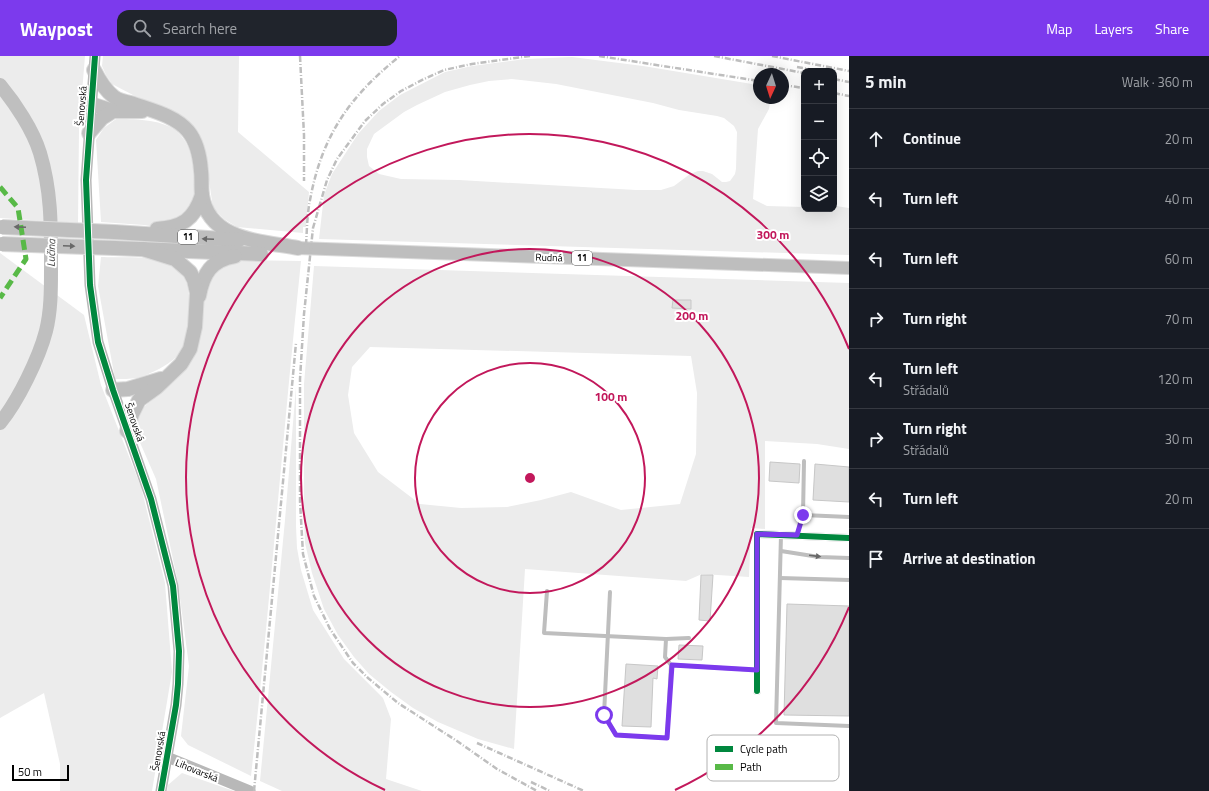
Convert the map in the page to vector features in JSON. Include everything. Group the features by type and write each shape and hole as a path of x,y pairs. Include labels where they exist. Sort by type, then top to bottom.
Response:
{"highway":[{"path":"94,70 114,104"},
{"path":"91,103 114,104 155,112 169,117 181,125 193,139 198,150 201,161 202,195 209,214 219,226 261,248"},
{"path":"89,133 114,104"},
{"path":"116,232 127,228 157,229 178,226 192,214 202,195"},
{"name":"11","path":"1,226 116,232 261,248"},
{"name":"11","path":"1,244 143,249 298,248"},
{"path":"197,306 203,279 211,266 222,259 261,248"},
{"path":"127,432 132,414 139,400 157,387 181,364 193,341 196,327 197,306 195,283 188,270 175,259 143,249"},
{"path":"115,395 122,390 136,387 170,375"},
{"path":"115,395 139,400"}],"main road":[{"name":"Rudná","path":"298,248 849,268"}],"street":[{"name":"Šenovská","path":"95,56 86,180 90,285 98,342 127,432 151,499 173,586 179,651 178,684 168,757 161,791"},
{"path":"757,691 757,534 849,538"},
{"name":"Lihovarská","path":"168,757 250,791"}],"lane":[{"path":"797,535 803,515 804,461"},
{"path":"803,515 849,517"},
{"path":"781,534 776,724 849,726"},
{"path":"781,551 819,557 849,558"},
{"path":"780,578 849,580"},
{"path":"547,591 544,633 666,639 689,638"},
{"path":"610,592 604,715 616,735 667,738 672,665 665,657 666,639"},
{"path":"672,665 757,670"}],"shaded area":[{"path":"0,56 85,56 79,129 78,223 0,218"},
{"path":"103,56 239,56 238,132 309,192 306,227 303,227 303,233 237,227 224,219 213,208 204,146 195,128 185,118 112,84 102,66"},
{"path":"572,57 643,66 752,84 753,104 770,104 769,109 758,129 753,199 767,206 801,207 801,212 837,212 837,206 849,208 849,255 319,239 324,195 332,174 358,134 379,111 400,95 445,72 472,66 526,59","holes":["512,79 556,84 653,103 679,110 717,116 724,118 734,126 737,132 736,169 735,174 730,181 722,182 712,174 703,171 690,174 674,186 661,190 636,190 459,180 401,179 379,174 369,166 367,157 367,149 374,134 404,112 445,92 489,81"]},
{"path":"116,119 146,120 169,126 181,135 185,141 191,155 194,177 193,201 190,207 183,214 167,225 151,226 101,222 96,140 104,128"},
{"path":"0,253 84,315 101,385 141,487 165,583 172,672 152,791 60,791 60,764 44,693 0,718"},
{"path":"101,257 166,260 173,263 180,270 186,280 190,306 187,334 184,345 179,354 171,362 142,377 115,379 98,286"},
{"path":"236,260 301,261 251,776 188,745 181,736 189,666 178,583 156,479 138,438 138,418 144,407 175,380 198,340 207,283 212,271"},
{"path":"314,266 849,283 849,449 817,444 765,441 765,529 751,528 749,577 702,574 686,581 525,569 514,749 478,739 438,722 413,708 369,674 338,635 324,609 312,573 305,543 304,384","holes":["370,347 691,356 697,393 696,454 680,504 621,510 571,492 507,507 461,508 420,504 378,472 354,433 348,395 352,367"]},
{"path":"296,387 297,548 301,570 313,610 344,659 383,698 391,719 386,779 422,791 282,791 260,781"},
{"path":"182,773 234,791 167,791 168,785"}],"building":[{"path":"673,300 691,300 691,309 672,308"},
{"path":"770,462 800,464 799,483 769,481"},
{"path":"815,464 849,467 849,502 813,500"},
{"path":"701,575 713,575 710,621 699,620"},
{"path":"787,604 849,606 849,716 784,715"},
{"path":"679,645 703,646 702,660 678,659"},
{"path":"626,664 658,666 657,679 653,678 651,727 622,726"}],"waterway":[{"name":"Lučina","path":"0,85 23,117 37,144 47,182 51,226 50,308 46,331 43,342 21,391 0,423"}],"railway":[{"path":"300,56 304,135 304,181"},
{"path":"306,245 310,200 315,177 331,136 353,102 382,71 400,56"},
{"path":"530,56 472,64 444,70 401,91 383,104 365,121 337,159 327,180 313,228 304,314 300,379 300,501 303,554 314,596 330,629 353,663 368,678 398,703 497,769 537,791"},
{"path":"599,56 753,80"},
{"path":"714,56 801,72"},
{"path":"772,56 849,71"},
{"path":"797,67 802,68"},
{"path":"837,80 849,82"},
{"path":"789,86 801,88"},
{"path":"837,94 849,96"},
{"path":"254,791 296,343"},
{"path":"477,743 584,791"},
{"path":"531,782 550,791"}],"marked path":[{"path":"0,187 18,208 26,259 0,298"}],"cycle path":[{"path":"95,56 86,180 90,285 98,342 151,499 173,586 179,651 176,705 161,791"},
{"path":"757,691 757,534 849,538"}],"route":[{"path":"604,715 616,735 667,738 672,665 757,670 757,534 797,535 803,515"}]}
